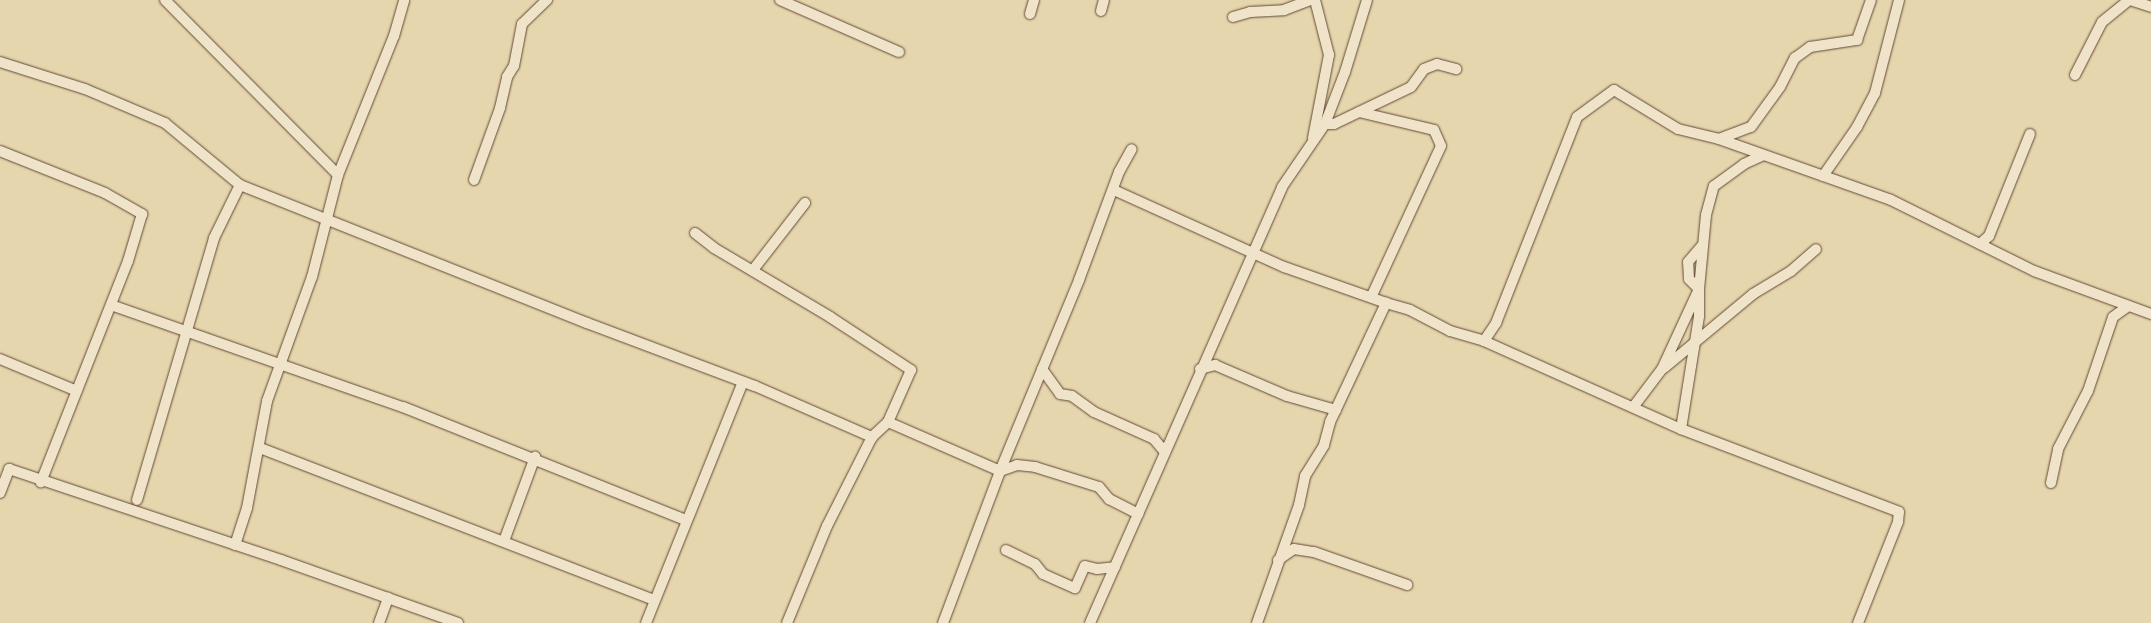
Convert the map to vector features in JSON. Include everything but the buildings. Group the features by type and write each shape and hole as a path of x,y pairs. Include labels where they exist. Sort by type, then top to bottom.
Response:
{"street":[{"path":"165,0 338,175"},
{"path":"235,544 247,508 268,401 312,277 338,175 394,36 404,0"},
{"path":"474,180 500,108 507,77 514,66 522,24 547,0"},
{"path":"780,0 900,52"},
{"path":"1030,14 1034,0"},
{"path":"1101,11 1104,0"},
{"path":"1233,18 1250,12 1284,10 1310,0"},
{"path":"1312,142 1329,55 1315,0"},
{"path":"1090,623 1116,568 1200,369 1254,253 1282,187 1325,124 1367,0"},
{"path":"1719,139 1751,127 1758,120 1795,58 1810,47 1857,40 1871,0"},
{"path":"1823,176 1857,127 1875,93 1899,0"},
{"path":"2075,75 2102,22 2130,0 2151,7"},
{"path":"0,62 85,89 165,123 240,186 743,382 872,437"},
{"path":"1325,124 1334,124 1411,87 1424,69 1438,64 1456,69"},
{"path":"1484,341 1496,323 1577,117 1614,90 1678,130 1719,139 1891,200 2034,270 2151,314"},
{"path":"1359,112 1434,130 1441,146 1372,295"},
{"path":"1980,244 1989,236 2030,134"},
{"path":"943,623 1000,470 1114,190 1118,172 1132,149"},
{"path":"0,151 105,193 142,214 111,305 41,482"},
{"path":"1681,429 1697,341 1703,245 1714,186 1744,164 1763,155"},
{"path":"137,500 214,238 240,186"},
{"path":"1114,190 1254,253 1372,295 1386,303 1410,310 1450,331 1484,341 1634,406 1681,429 1899,512 1898,522 1858,623"},
{"path":"753,270 805,203"},
{"path":"695,232 714,248 753,270 911,370 888,422 872,437 827,526 787,623"},
{"path":"1662,369 1753,294 1791,271 1816,249"},
{"path":"1634,406 1662,369 1699,289"},
{"path":"1257,623 1299,505 1305,476 1324,445 1336,410 1386,303"},
{"path":"111,305 281,362 535,457 686,520"},
{"path":"2051,483 2058,449 2088,391 2113,317 2128,306"},
{"path":"0,359 77,391"},
{"path":"1200,369 1215,365 1287,396 1336,410"},
{"path":"1042,369 1060,394 1072,396 1094,412 1154,439 1165,452"},
{"path":"646,623 743,382"},
{"path":"888,422 1000,470 1017,465 1035,467 1099,487 1110,499 1138,514"},
{"path":"260,448 654,600"},
{"path":"504,542 535,457"},
{"path":"0,492 4,467 41,482 235,544 458,623"},
{"path":"1278,560 1294,549 1314,552 1407,585"},
{"path":"1006,550 1035,564 1043,574 1075,588 1085,566 1097,569 1116,568"},
{"path":"378,623 388,598"}]}
